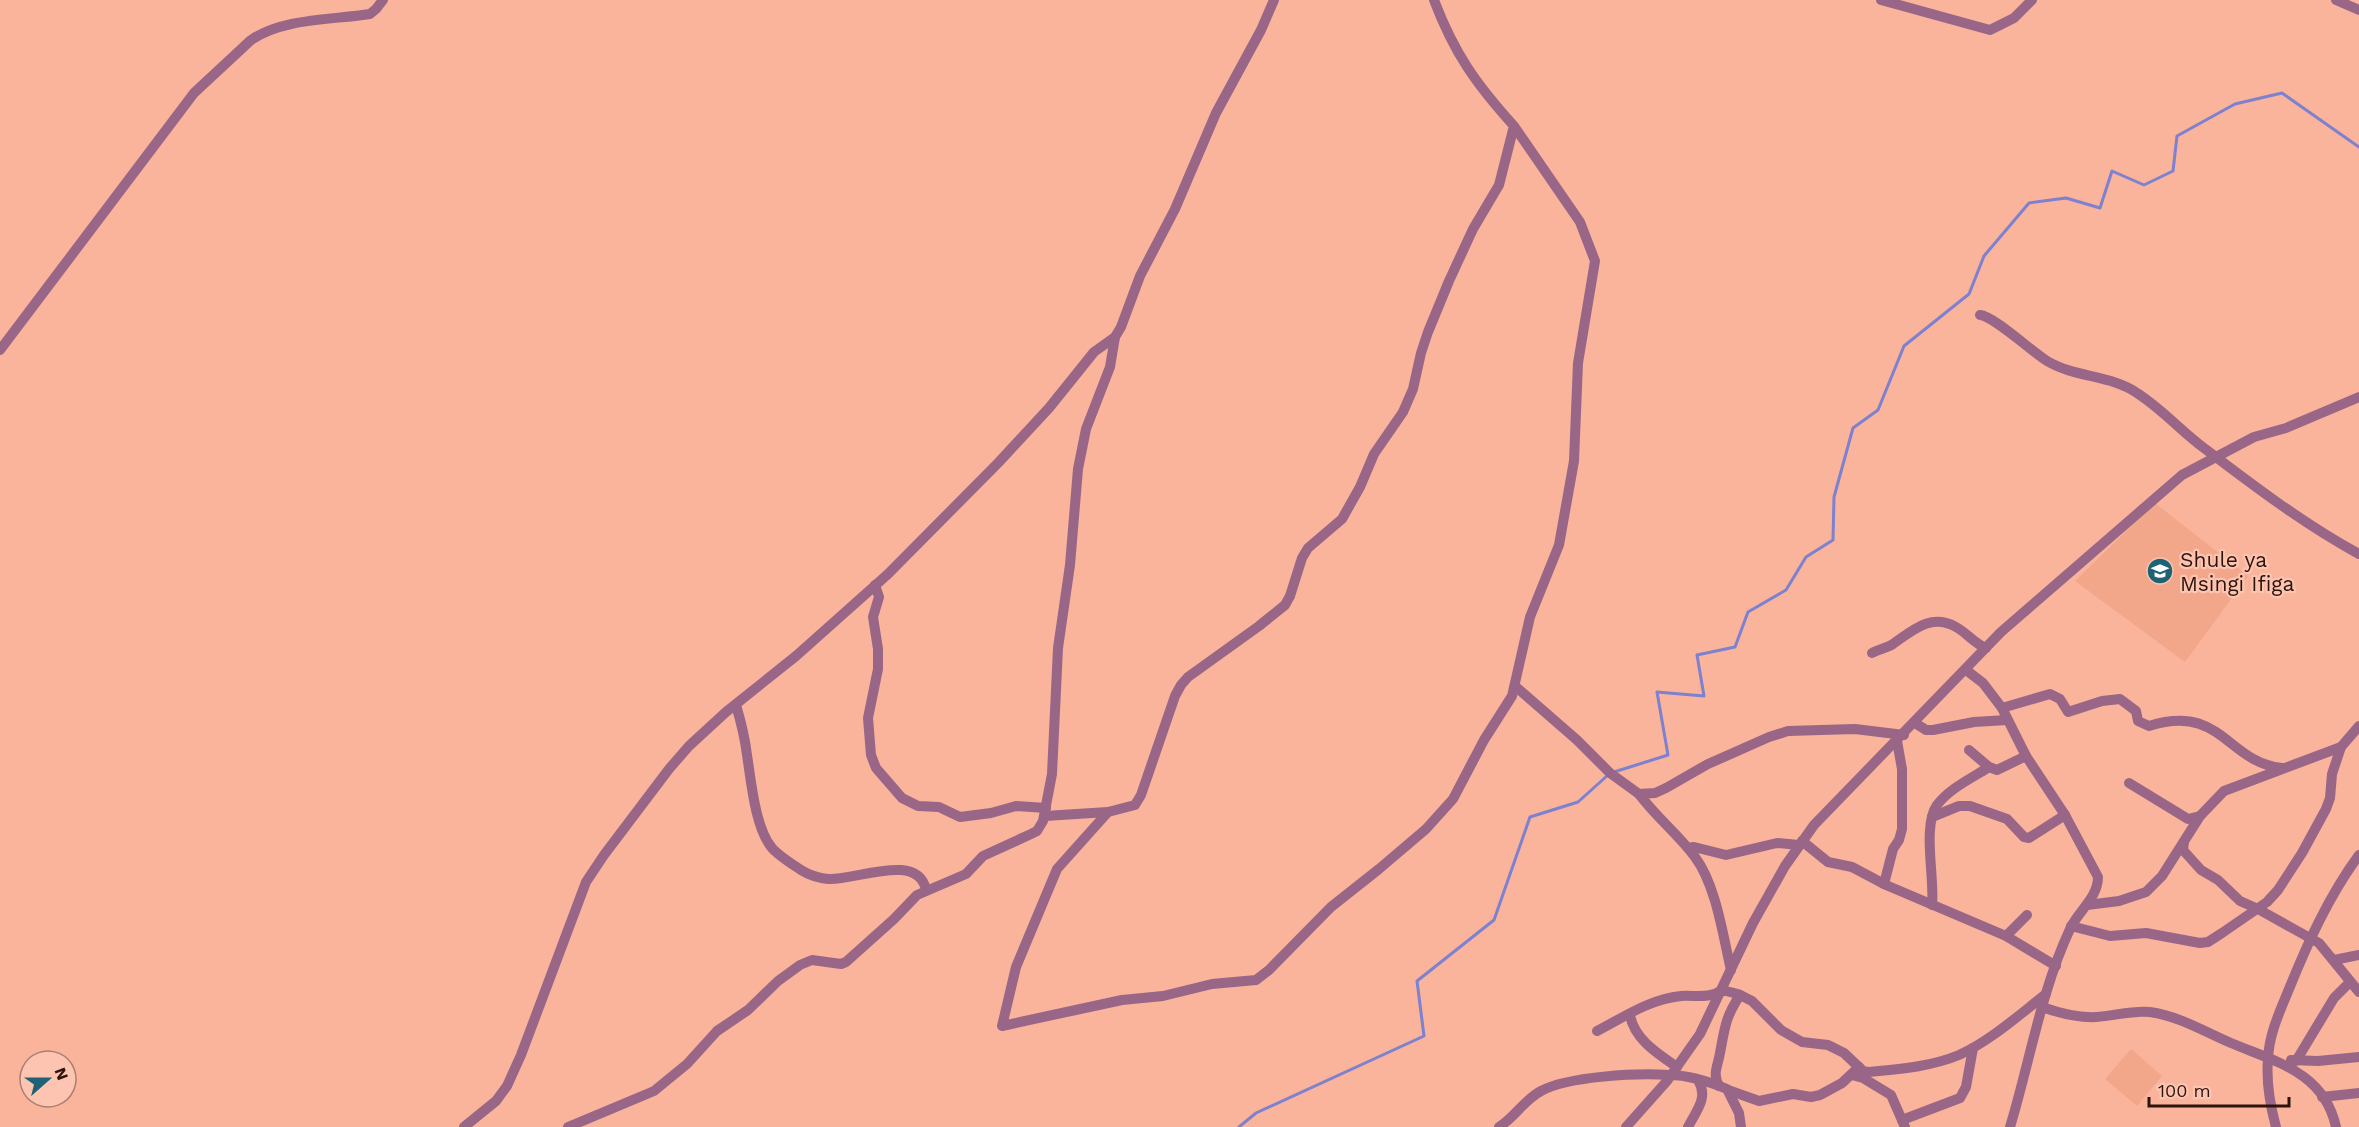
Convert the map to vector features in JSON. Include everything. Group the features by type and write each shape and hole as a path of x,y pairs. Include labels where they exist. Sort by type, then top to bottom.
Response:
{"street":[{"path":"0,350 194,93 237,52 256,36 273,28 370,14 383,0"},
{"path":"568,1127 604,1114 654,1091 687,1064 717,1031 748,1010 788,973 812,960 840,964 846,962 894,919 909,900 926,890 959,878 971,870 983,856 1037,831 1046,812 1052,766 1058,648 1070,565 1078,469 1086,429 1110,367 1115,337 1140,276 1175,209 1216,113 1262,30 1274,0"},
{"path":"1108,812 1061,864 1054,875 1016,967 1002,1026 1096,1005 1162,996 1212,984 1248,981 1262,976 1331,907 1379,869 1448,807 1484,740 1505,708 1515,686 1525,633 1555,557 1566,512 1574,461 1578,363 1595,261 1580,222 1514,126 1480,87 1458,55 1434,0"},
{"path":"1881,0 1990,30 2009,21 2032,0"},
{"path":"2336,0 2359,10"},
{"path":"875,585 879,597 873,617 878,649 878,669 868,717 871,755 876,768 902,798 918,806 939,807 960,817 991,813 1022,805 1046,812 1108,812 1135,804 1141,795 1175,696 1181,685 1188,676 1253,631 1285,604 1308,548 1334,528 1349,508 1374,454 1408,402 1421,353 1449,281 1473,229 1499,185 1514,126"},
{"path":"1980,315 1990,318 2026,347 2053,364 2075,373 2115,382 2132,390 2277,503 2359,554"},
{"path":"464,1127 496,1101 507,1086 580,895 592,872 669,769 689,746 726,712 796,656 875,585 999,462 1094,352 1115,337"},
{"path":"1626,1127 1674,1071 1700,1034 1753,923 1785,866 1801,843 1836,802 2001,632 2182,475 2254,437 2286,428 2359,397"},
{"path":"1872,653 1892,645 1913,628 1934,622 1944,622 1956,627 1986,648"},
{"path":"1966,670 1983,683 2002,708 2026,756 2064,815 2097,874 2098,885 2087,906 2071,926 2046,994 2010,1127"},
{"path":"1515,686 1577,740 1610,773 1639,794 1688,848 1699,863 1710,887 1731,970"},
{"path":"2002,708 2050,694 2060,699 2068,712 2102,701 2120,699 2136,711 2138,721 2149,726 2176,719 2201,724 2260,761 2272,767 2285,769"},
{"path":"736,705 746,746 753,799 766,838 772,848 802,871 817,877 840,878 873,872 912,871 921,877 926,890"},
{"path":"1915,723 1933,730 1974,722 2007,720"},
{"path":"2071,926 2110,936 2146,933 2204,943 2258,909 2278,890 2314,834 2330,798 2332,774 2341,747 2359,726"},
{"path":"1639,794 1655,793 1707,765 1788,731 1855,729 1900,738"},
{"path":"1884,884 1893,849 1902,829 1900,738"},
{"path":"2087,906 2119,901 2146,892 2162,876 2200,816 2224,790 2341,747"},
{"path":"1969,750 1989,767 2000,769 2026,756"},
{"path":"1932,905 1934,890 1930,860 1932,817 1943,798 1989,767"},
{"path":"2129,783 2188,819 2200,816"},
{"path":"1932,817 1959,806 1970,806 2007,819 2024,837 2029,838 2064,815"},
{"path":"2185,842 2183,850 2201,870 2218,880 2240,902 2310,937 2323,947 2359,993"},
{"path":"1688,848 1694,847 1726,855 1771,843 1801,843 1828,862 1852,867 1884,884 2006,936 2056,966"},
{"path":"2276,1127 2268,1084 2268,1055 2275,1023 2310,937 2338,885 2359,855"},
{"path":"2006,936 2027,915"},
{"path":"2334,960 2359,955"},
{"path":"2296,1062 2334,998 2349,983"},
{"path":"1722,990 1752,1001 1781,1030 1802,1042 1828,1045 1851,1057 1856,1071 1863,1078 1891,1095 1904,1123 1960,1098 1966,1087 1972,1048"},
{"path":"1597,1031 1654,1002 1680,996 1714,996 1722,990"},
{"path":"1629,1015 1637,1034 1674,1071 1759,1101 1793,1094 1811,1097 1820,1095 1856,1071 1917,1067 1950,1058 1972,1048 2046,994"},
{"path":"1740,995 1732,1006 1724,1028 1720,1056 1715,1070 1739,1113 1741,1127"},
{"path":"2042,1007 2071,1015 2093,1017 2138,1012 2153,1013 2185,1022 2268,1055 2303,1076 2331,1109 2336,1127"},
{"path":"2268,1055 2296,1062 2359,1057"},
{"path":"1499,1127 1538,1092 1561,1083 1674,1071"},
{"path":"1688,1127 1702,1100 1698,1080"},
{"path":"2322,1097 2359,1093"}],"shaded area":[{"path":"2155,503 2248,576 2185,662 2075,581"},
{"path":"2131,1049 2162,1076 2137,1106 2105,1079"}],"waterway":[{"path":"1614,772 1668,755 1657,692 1704,696 1697,655 1735,647 1748,612 1786,590 1806,557 1833,540 1834,497 1853,428 1878,410 1904,346 1969,294 1984,256 2029,203 2066,198 2100,208 2112,171 2144,185 2173,171 2177,136 2235,104 2282,93 2359,147"},
{"path":"1239,1127 1256,1113 1424,1036 1417,981 1494,920 1530,817 1578,802 1608,775"}],"place":[{"name":"Shule ya Msingi Ifiga","path":"2160,571"}]}
